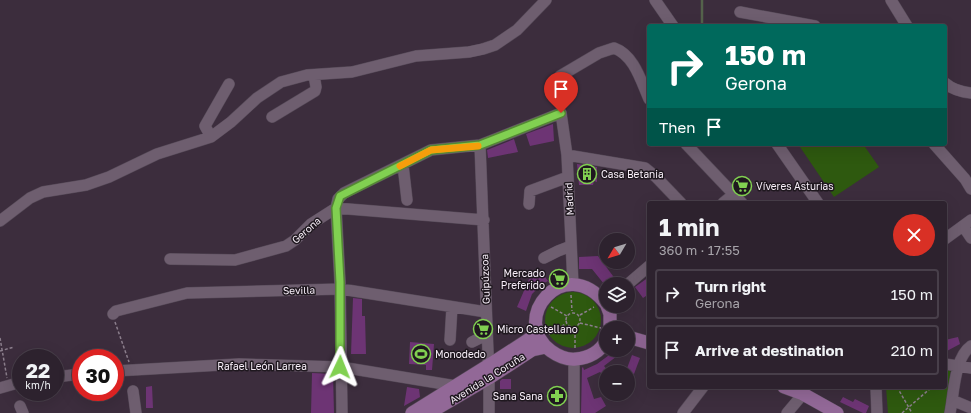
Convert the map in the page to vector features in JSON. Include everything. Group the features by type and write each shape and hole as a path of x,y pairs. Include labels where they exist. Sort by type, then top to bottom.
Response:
{"main road":[{"path":"599,296 587,287 572,288 563,286 546,296 540,305 537,314 537,332 548,342 559,356 573,352 586,358 596,352 599,344"},
{"name":"Avenida la Coruña","path":"429,413 489,372 537,332"},
{"path":"635,339 647,342"},
{"name":"Avenida la Coruña","path":"412,413 456,386 489,372 548,342"},
{"path":"804,390 840,412"}],"street":[{"path":"0,221 30,198 43,192 86,185 109,177 157,154 211,137 221,131 268,89 292,78 314,74 352,72 416,56 469,52 483,49 495,45 517,30 546,0"},
{"path":"655,0 672,24"},
{"path":"891,0 906,24"},
{"path":"740,12 804,24"},
{"path":"560,76 598,53 614,48 624,54 633,64 647,95"},
{"path":"272,117 315,91 316,87 314,74"},
{"path":"211,137 205,126 229,84"},
{"path":"947,85 961,92 971,93"},
{"name":"Gerona","path":"170,259 235,260 286,246 296,240 311,224 336,208 338,199 344,193 403,165 426,152 437,149 480,145 561,113"},
{"name":"Madrid","path":"561,113 567,155 572,246 572,288"},
{"name":"Guipúzcoa","path":"480,145 484,220 489,413"},
{"path":"688,146 740,201"},
{"path":"778,146 817,201"},
{"path":"936,146 968,177 971,189"},
{"path":"567,155 645,168 656,176 679,201"},
{"path":"403,165 407,200"},
{"path":"529,204 528,193 531,190 568,177"},
{"path":"725,201 734,194"},
{"path":"342,413 340,367 340,289 336,208 484,220"},
{"path":"947,238 967,223 971,238"},
{"path":"544,258 572,246"},
{"path":"635,278 647,268"},
{"name":"Sevilla","path":"113,314 116,311 187,293 340,289 486,312"},
{"path":"450,340 452,307"},
{"path":"472,342 480,338 487,338"},
{"path":"950,413 958,365 963,353 971,346"},
{"path":"573,352 574,413"},
{"name":"Rafael León Larrea","path":"124,368 129,366 239,364 340,367 456,386"},
{"path":"947,364 971,368"},
{"path":"683,413 701,389"},
{"path":"876,389 878,413"},
{"path":"787,413 804,390"},
{"path":"133,391 136,413"},
{"path":"952,400 971,408"}],"path":[{"path":"560,76 561,113"},
{"path":"572,288 572,312"},
{"path":"548,306 567,316"},
{"path":"572,312 580,315 599,307"},
{"path":"567,316 572,312"},
{"path":"113,314 129,366"},
{"path":"580,315 580,323"},
{"path":"567,316 567,323 570,327 575,327"},
{"path":"548,342 548,334 567,323"},
{"path":"573,352 575,327 580,323 599,325"},
{"path":"0,338 4,387"},
{"path":"1,350 14,347"},
{"path":"573,352 581,348"},
{"path":"899,389 912,413"},
{"path":"902,413 930,389"}],"green space":[{"path":"799,146 864,146 879,167 834,197"},
{"path":"573,292 584,295 593,300 601,320 599,321 599,328 593,340 584,345 573,348 562,345 553,340 548,331 545,320 548,309 553,300 562,295"},
{"path":"947,366 951,366 946,413 888,413 886,389 947,389"}],"building":[{"path":"553,124 554,141 530,146 526,134"},
{"path":"514,139 518,152 488,158 487,150"},
{"name":"Casa Betania","path":"577,164 597,167 597,182 594,181 593,185 579,185"},
{"path":"598,256 599,269 608,269 614,277 599,278 592,269 579,269 579,257"},
{"path":"540,270 548,281 542,284 532,294 526,311 517,307 529,279"},
{"path":"561,271 564,276 550,284 548,281"},
{"path":"647,278 647,295 643,298 635,287"},
{"path":"353,298 362,299 362,316 365,316 366,354 351,354"},
{"path":"958,337 960,344 947,351 947,340"},
{"name":"Monodedo","path":"410,342 434,344 432,370 426,370 426,365 409,364"},
{"path":"635,356 640,358 635,371 635,365 628,365 631,357"},
{"path":"606,357 616,357 605,365 599,365 599,372 587,378 594,399 599,398 599,401 603,401 606,406 595,413 581,413 582,368 583,367 584,370 597,364"},
{"path":"312,373 333,374 334,413 311,413"},
{"path":"502,379 511,379 511,389 500,389 500,381"},
{"path":"152,386 153,408 146,408 146,387"},
{"path":"407,387 419,389 420,397 404,406"},
{"path":"843,397 853,402 855,399 869,406 866,413 840,402"}],"waterway":[{"path":"702,0 702,24"}],"slow traffic":[{"path":"400,166 431,150 478,146"}],"place":[{"name":"Casa Betania","path":"587,174"},
{"name":"Víveres Asturias","path":"742,186"},
{"name":"Mercado Preferido","path":"559,279"},
{"name":"Micro Castellano","path":"483,329"},
{"name":"Monodedo","path":"421,354"},
{"name":"Sana Sana","path":"557,396"}],"route":[{"path":"340,367 340,282 336,208 340,196 431,150 480,145 561,113"}]}
